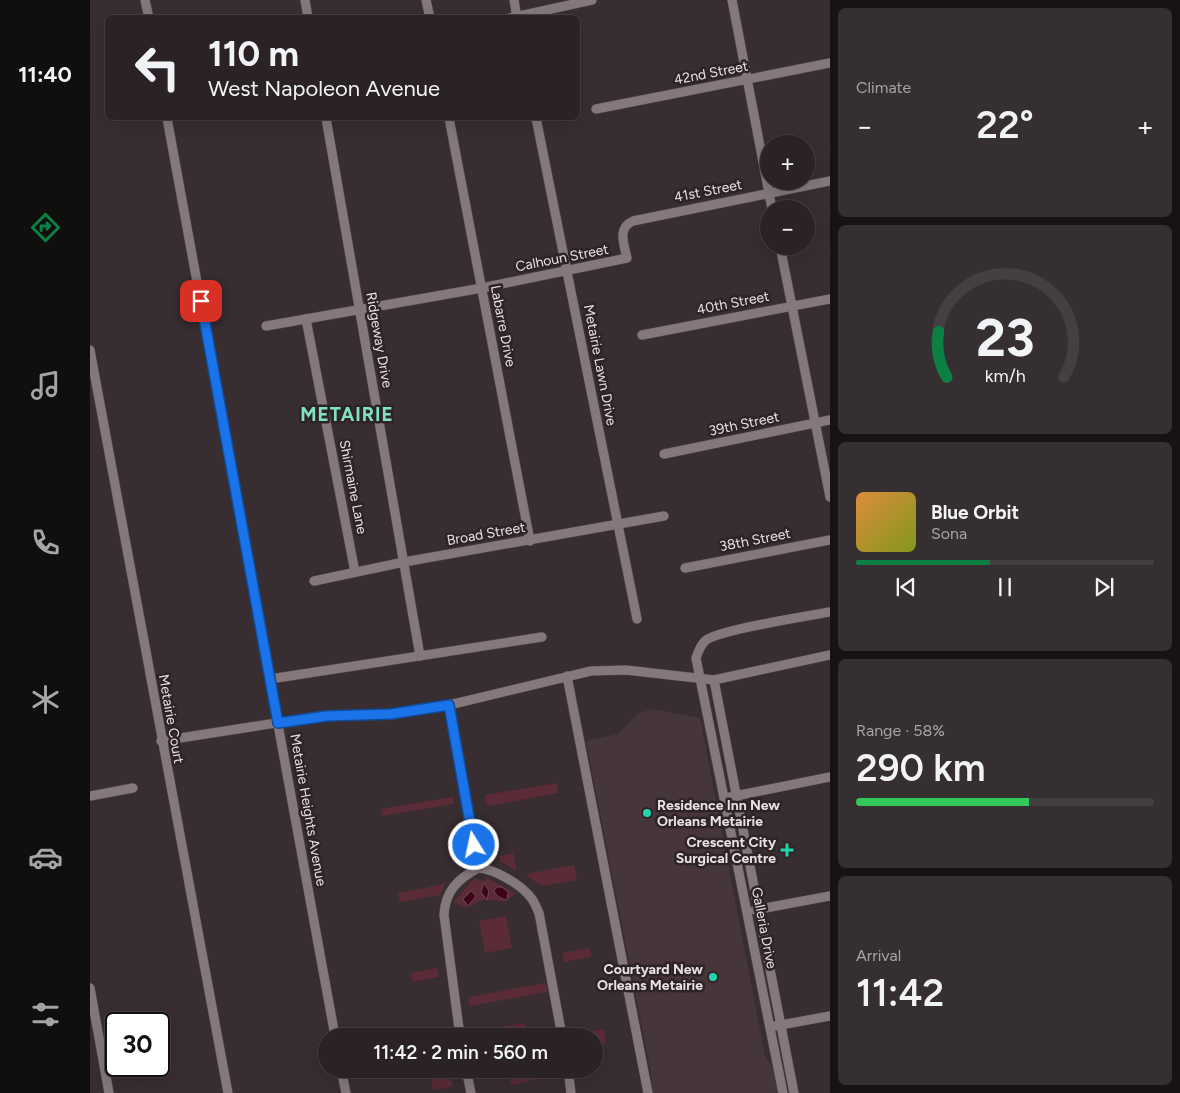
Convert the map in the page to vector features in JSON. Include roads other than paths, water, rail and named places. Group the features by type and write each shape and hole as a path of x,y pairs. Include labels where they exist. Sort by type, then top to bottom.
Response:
{"street":[{"path":"145,0 148,15"},
{"path":"305,0 308,15"},
{"path":"426,0 429,15"},
{"path":"514,0 515,15"},
{"path":"524,15 592,0"},
{"path":"732,0 770,200"},
{"name":"42nd Street","path":"596,110 830,63"},
{"name":"Metairie Heights Avenue","path":"167,120 334,1028"},
{"name":"Ridgeway Drive","path":"326,120 420,656"},
{"name":"Labarre Drive","path":"449,120 530,541"},
{"name":"Metairie Lawn Drive","path":"536,120 636,618"},
{"name":"41st Street","path":"627,258 623,233 629,223 769,192 830,181"},
{"path":"782,255 830,497"},
{"name":"Calhoun Street","path":"266,326 482,288 627,258"},
{"name":"40th Street","path":"642,335 830,298"},
{"name":"Shirmaine Lane","path":"306,319 355,572"},
{"name":"Metairie Court","path":"90,350 161,741 228,1093"},
{"name":"39th Street","path":"664,454 830,420"},
{"name":"Broad Street","path":"314,581 404,562 664,516"},
{"name":"38th Street","path":"684,568 830,540"},
{"name":"Galleria Drive","path":"782,1093 696,658 706,640 726,632 830,612"},
{"path":"270,679 542,637"},
{"path":"161,741 327,716 391,714 449,705 591,671 626,670 699,680 714,680 830,655"},
{"path":"567,676 648,1093"},
{"name":"Galleria Drive","path":"714,680 738,795 794,1093"},
{"path":"449,705 478,868"},
{"path":"725,798 830,777"},
{"path":"90,796 133,788"},
{"path":"459,1028 444,904 448,894 455,885 464,876 478,868 496,873 523,890 533,899 539,913 561,1028"},
{"path":"747,912 830,896"},
{"path":"90,988 109,1093"},
{"path":"770,1027 830,1016"},
{"path":"343,1078 346,1093"},
{"path":"468,1078 471,1093"},
{"path":"570,1078 572,1093"}],"place":[{"name":"Residence Inn New Orleans Metairie","path":"647,813"},
{"name":"Crescent City Surgical Centre","path":"787,850"},
{"name":"Courtyard New Orleans Metairie","path":"713,977"}],"district":[{"name":"METAIRIE","path":"347,414"}]}
